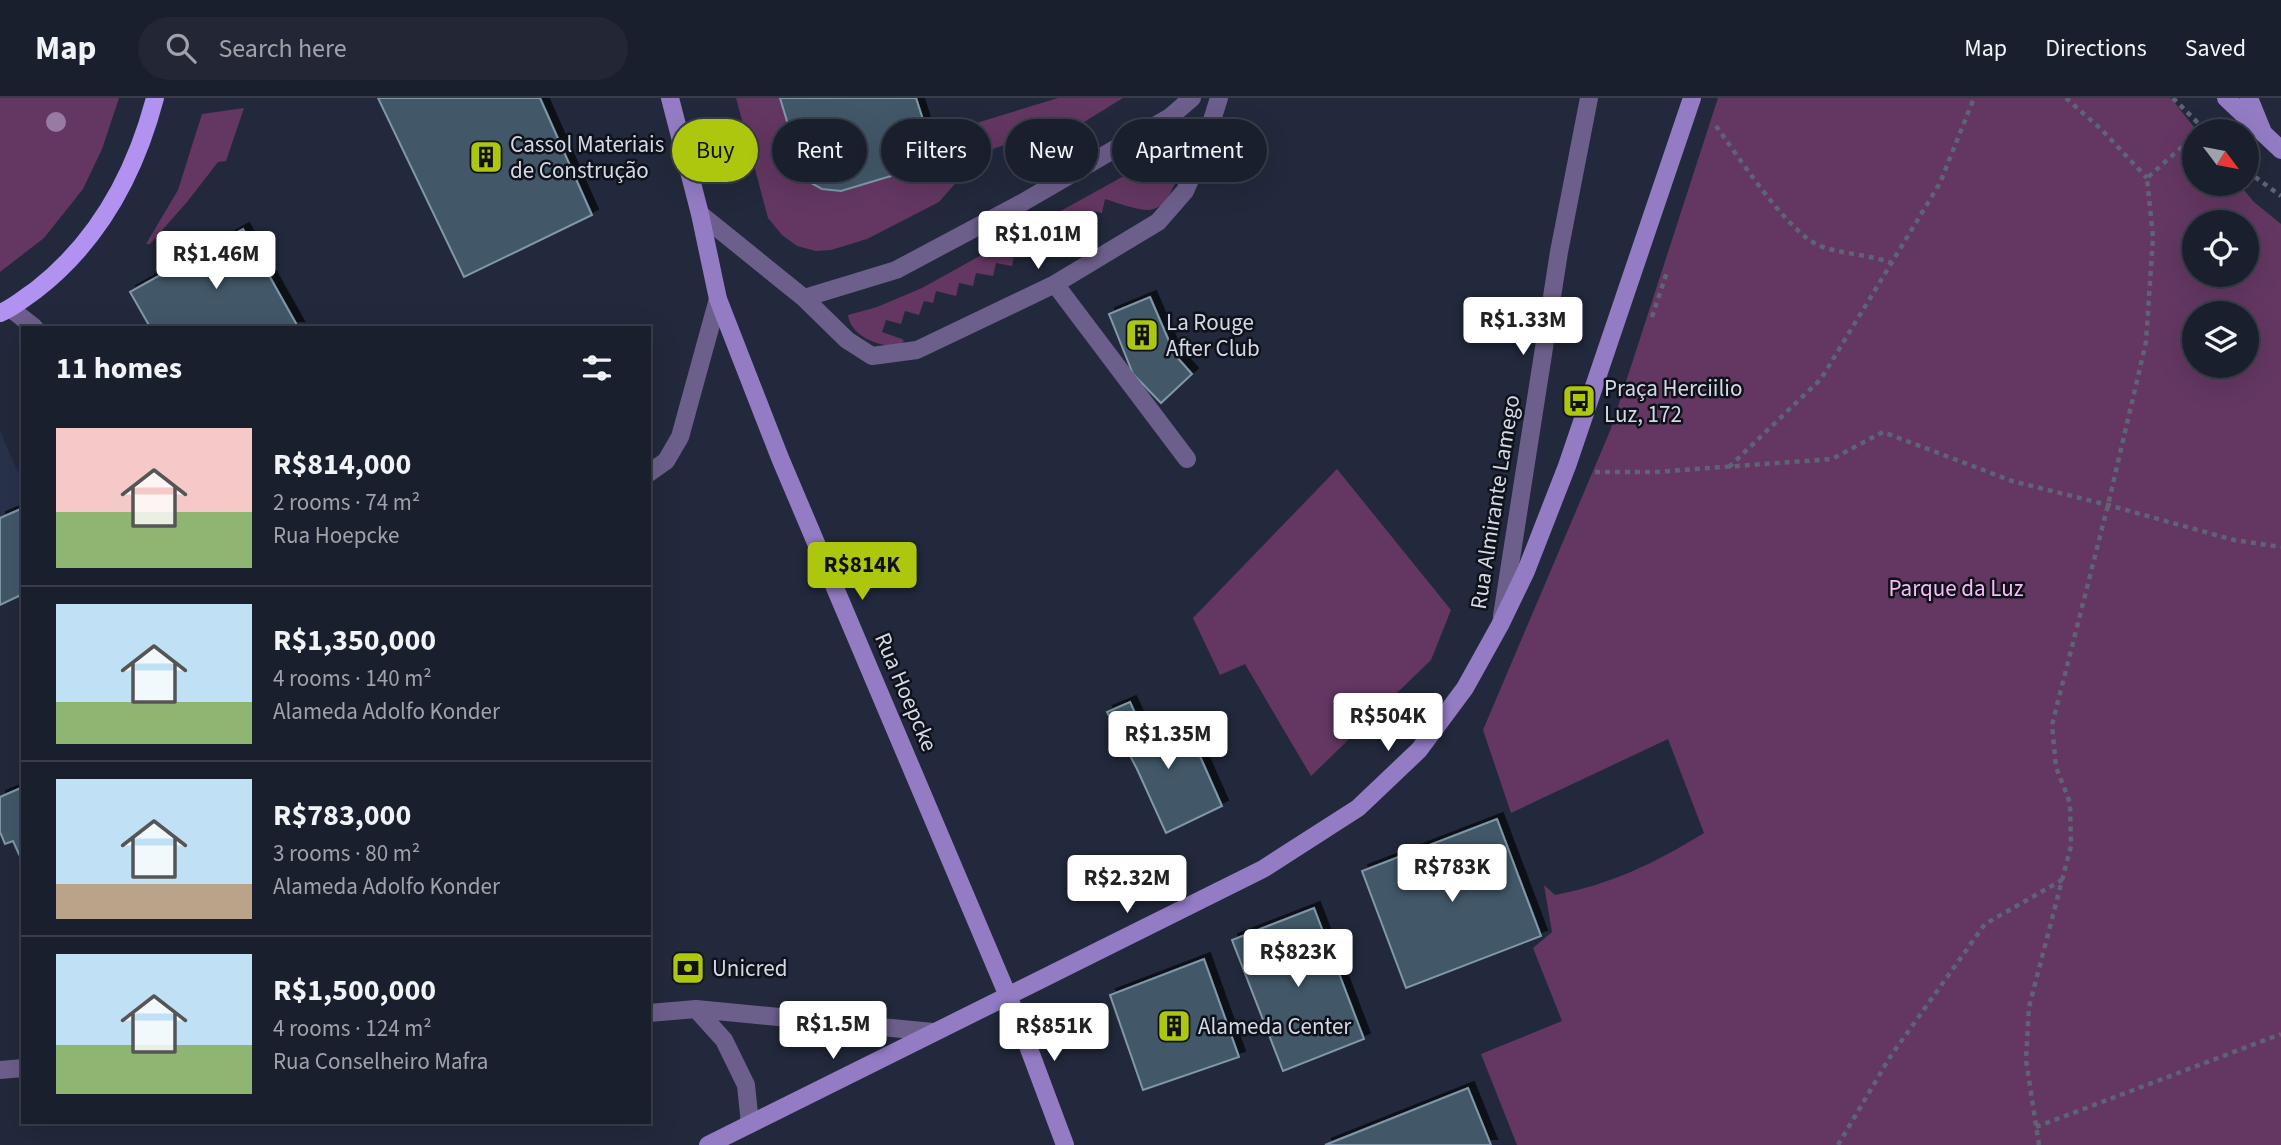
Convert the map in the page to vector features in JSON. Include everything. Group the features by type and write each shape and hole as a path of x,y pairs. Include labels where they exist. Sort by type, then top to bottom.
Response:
{"main road":[{"path":"5,311 58,272 95,232 126,181 155,98"},
{"name":"Rua Hoepcke","path":"670,98 700,214 718,299 780,458 1008,995 1065,1145"},
{"path":"708,1145 1263,869 1358,808 1419,750 1465,688 1526,571 1567,466 1692,98"},
{"path":"2226,98 2281,150"},
{"path":"2249,98 2265,137"}],"street":[{"path":"804,298 896,270 1020,204 1170,117 1192,98"},
{"path":"700,214 804,298 847,340 872,356 917,350 1055,284 1158,222 1185,191 1201,155 1219,98"},
{"name":"Rua Almirante Lamego","path":"1500,625 1559,252 1589,98"},
{"path":"1055,284 1187,459"},
{"path":"651,472 666,461 680,437 718,299"},
{"path":"5,311 32,326"},
{"path":"651,1013 696,1009 933,1032"},
{"path":"696,1009 724,1040 746,1085 750,1124"},
{"path":"0,1070 21,1068"}],"path":[{"path":"1728,467 1821,379 1940,183 1974,98"},
{"path":"2039,1145 2026,1060 2029,1007 2071,846 2070,803 2056,767 2052,725 2146,342 2153,237 2147,178 2102,130 2066,98"},
{"path":"2173,98 2193,119"},
{"path":"1716,126 1776,207 1818,245 1892,263"},
{"path":"2147,178 2182,147"},
{"path":"2259,180 2281,196"},
{"path":"1594,472 1655,472 1832,460 1883,432 2012,481 2234,540 2281,547"},
{"path":"1838,1145 1891,1057 1985,924 2062,880"},
{"path":"2036,1127 2281,1034"}],"shaded area":[{"path":"0,431 21,479 21,595 0,605"}],"green space":[{"path":"0,98 119,98 102,149 83,189 44,238 0,272"},
{"path":"736,98 780,98 790,119 772,119 772,182 819,182 822,189 841,191 881,179 881,182 956,182 939,202 867,239 831,250 816,251 797,246 782,235 768,218 758,180 758,119 742,119"},
{"path":"1058,98 1123,98 1089,119 1005,119 1005,145 991,151 989,119"},
{"name":"Parque da Luz","path":"1718,98 2171,98 2188,119 2182,119 2182,196 2249,196 2281,224 2281,1145 1517,1145 1481,1054 1562,1021 1533,948 1552,932 1544,885 1555,895 1595,885 1650,863 1704,833 1668,739 1511,813 1483,730 1610,431"},
{"path":"244,108 226,161 218,162 187,202 150,244 146,244 178,190 202,114"},
{"path":"1113,182 1175,182 1164,203 1157,208 1138,209 1105,199 1102,213 1092,211 1090,221 1080,219 1078,228 1063,225 1061,235 1046,232 1044,242 1030,239 1026,253 1015,251 1012,266 996,263 993,276 976,273 973,286 959,283 956,296 936,291 933,303 924,301 919,315 905,311 901,324 886,320 882,332 902,339 904,341 900,345 876,343 861,335 850,322 848,315 877,307 922,288"},
{"path":"1337,469 1451,610 1431,660 1311,776 1245,664 1220,675 1193,618"}],"building":[{"name":"Cassol Materiais de Construção","path":"378,98 540,98 592,215 464,277"},
{"path":"780,98 916,98 923,119 881,119 881,179 841,191 822,189 810,182 867,182 867,119 786,119"},
{"path":"243,229 297,326 149,326 130,292"},
{"name":"La Rouge After Club","path":"1150,297 1175,355 1192,374 1161,403 1133,374 1109,314"},
{"path":"21,509 21,595 0,605 0,518"},
{"path":"1130,702 1150,746 1188,729 1222,806 1166,833 1107,712"},
{"path":"21,788 21,859 13,841 5,844 0,832 0,797"},
{"path":"1497,819 1541,936 1406,988 1362,871"},
{"path":"1314,908 1364,1039 1283,1071 1232,940"},
{"name":"Alameda Center","path":"1204,959 1239,1057 1143,1090 1110,995"},
{"path":"1468,1088 1491,1145 1325,1145"}],"place":[{"name":"Cassol Materiais de Construção","path":"486,157"},
{"name":"La Rouge After Club","path":"1142,335"},
{"name":"Praça Herciilio Luz, 172","path":"1579,401"},
{"name":"Unicred","path":"688,968"},
{"name":"Alameda Center","path":"1174,1026"}]}
